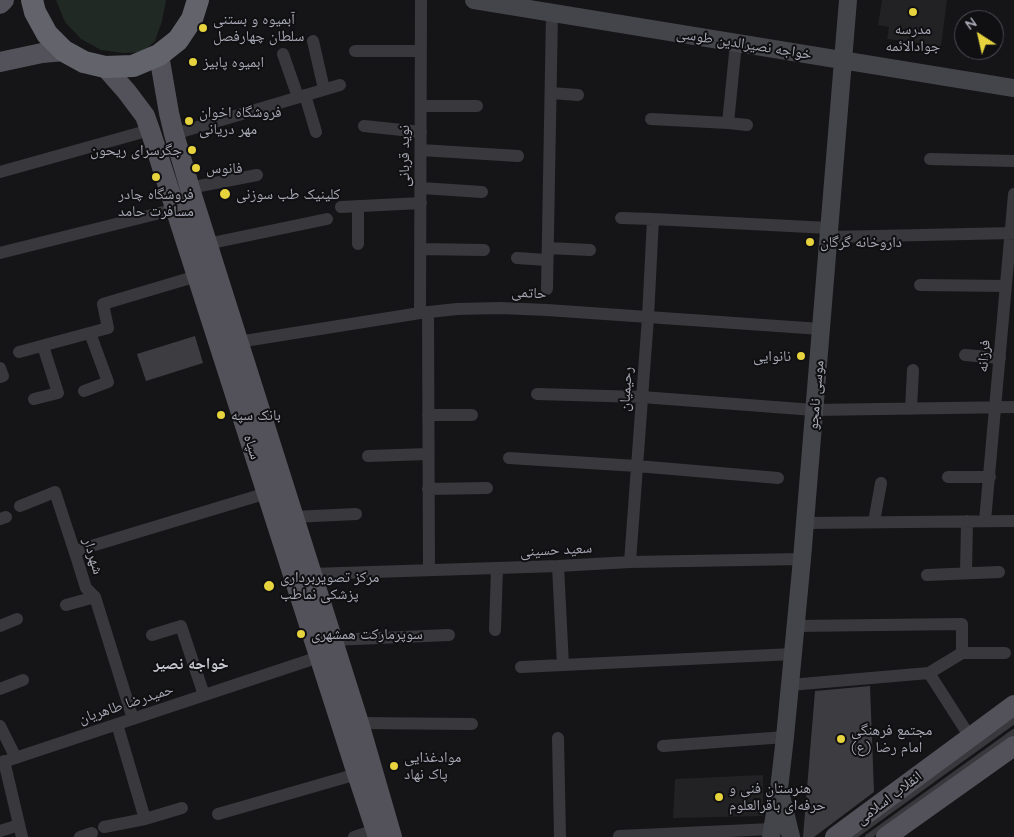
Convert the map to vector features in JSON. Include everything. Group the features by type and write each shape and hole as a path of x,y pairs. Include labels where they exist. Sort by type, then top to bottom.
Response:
{"highway":[{"path":"32,0 35,12 47,34 64,52 84,62 105,67 133,66 159,56 178,40 192,19 198,0"}],"main road":[{"path":"0,4 4,0"},
{"name":"موسی نامجو","path":"772,833 779,789 796,626 848,0"},
{"name":"خواجه نصیرالدین طوسی","path":"482,1 552,13 580,9 736,43 1014,88"},
{"path":"0,62 42,52 64,52"},
{"name":"سپاه","path":"159,56 169,113 189,188 359,723 364,772"},
{"name":"سپاه","path":"105,67 145,116 320,657 364,772 392,837"},
{"name":"انقلاب اسلامی","path":"836,837 1014,705"},
{"name":"انقلاب اسلامی","path":"896,834 1014,746"},
{"path":"364,772 366,836"},
{"path":"364,772 395,810 404,837"},
{"name":"موسی نامجو","path":"779,789 791,837"}],"street":[{"name":"نوید قربانی","path":"421,0 420,249 428,415 429,570"},
{"path":"547,289 552,13"},
{"path":"313,41 324,89"},
{"path":"728,123 736,43"},
{"path":"355,51 421,51"},
{"path":"283,54 316,132"},
{"path":"174,134 340,84"},
{"path":"551,93 578,94"},
{"path":"421,106 477,106"},
{"path":"651,119 728,123 747,126"},
{"path":"364,126 421,132"},
{"path":"0,172 150,130"},
{"path":"421,150 518,156"},
{"path":"930,159 1014,161"},
{"path":"189,188 257,175"},
{"path":"420,188 482,192"},
{"name":"فرزانه","path":"985,521 1000,358 1008,329 1006,286 1014,194"},
{"path":"341,207 421,203"},
{"path":"358,206 358,244"},
{"path":"0,253 176,209"},
{"path":"621,218 829,232 1012,233"},
{"path":"207,244 327,219"},
{"name":"رحیمیان","path":"630,562 648,317 653,219"},
{"path":"420,249 484,250"},
{"path":"516,258 590,250"},
{"path":"19,352 108,328 103,304 197,276"},
{"path":"920,285 1006,286"},
{"name":"حاتمی","path":"238,342 424,312 500,308 821,329"},
{"path":"84,391 108,382 90,333"},
{"path":"34,399 58,392 43,346"},
{"path":"965,355 1000,358"},
{"path":"911,409 913,370"},
{"path":"537,394 642,397 814,410 1014,407"},
{"path":"428,415 472,415"},
{"path":"368,456 428,454"},
{"path":"509,458 637,466 778,478"},
{"path":"948,477 990,477"},
{"path":"874,522 881,484"},
{"path":"428,489 487,488"},
{"name":"شهردار","path":"20,506 55,492 86,588 95,597 134,719"},
{"path":"75,551 267,493"},
{"path":"294,517 356,514"},
{"path":"966,573 967,521"},
{"path":"805,523 1014,521"},
{"name":"سعید حسینی","path":"312,574 630,562 802,559"},
{"path":"558,566 563,665"},
{"path":"495,630 497,568"},
{"path":"927,575 999,572"},
{"path":"66,605 95,597"},
{"path":"0,626 17,619"},
{"path":"796,626 962,624 962,653"},
{"path":"152,635 181,626 204,695"},
{"path":"332,640 449,635"},
{"path":"790,685 929,673 962,653 1005,653"},
{"path":"521,667 793,654"},
{"name":"حمیدرضا طاهریان","path":"7,761 320,657"},
{"path":"929,673 970,737"},
{"path":"0,689 24,680"},
{"path":"359,723 472,724"},
{"path":"117,724 145,819"},
{"path":"0,726 21,831 0,831"},
{"path":"663,746 785,737"},
{"path":"558,738 560,837"},
{"path":"218,814 364,772"},
{"path":"104,827 145,819 182,808"},
{"path":"619,836 772,833"}],"lane":[{"path":"853,837 1014,721"},
{"path":"868,837 1014,732"}],"shaded area":[{"path":"56,0 166,0 162,21 155,41 143,52 123,53 101,50 81,39 65,22"},
{"name":"مدرسه جوادالائمه","path":"882,0 947,0 941,46 887,39 889,27 878,25"},
{"name":"هنرستان فنی و حرفه‌ای باقرالعلوم","path":"763,775 763,816 673,818 675,779"}],"building":[{"path":"195,336 203,363 146,381 137,354"},
{"name":"مجتمع فرهنگی امام رضا (ع)","path":"870,686 874,792 814,837 803,837 815,691"}],"place":[{"name":"مدرسه جوادالائمه","path":"913,12"},
{"name":"آبمیوه و بستنی سلطان چهارفصل","path":"203,28"},
{"name":"ابمیوه پابیز","path":"193,62"},
{"name":"فروشگاه اخوان مهر دریانی","path":"189,121"},
{"name":"جگرسرای ریحون","path":"192,150"},
{"name":"فانوس","path":"196,168"},
{"name":"فروشگاه چادر مسافرت حامد","path":"156,177"},
{"name":"کلینیک طب سوزنی","path":"225,194"},
{"name":"داروخانه گرگان","path":"810,242"},
{"name":"نانوایی","path":"801,356"},
{"name":"بانک سپه","path":"221,415"},
{"name":"مرکز تصویربرداری پزشکی نماطب","path":"269,586"},
{"name":"سوپرمارکت همشهری","path":"301,634"},
{"name":"مجتمع فرهنگی امام رضا (ع)","path":"841,739"},
{"name":"موادغذایی پاک نهاد","path":"394,766"},
{"name":"هنرستان فنی و حرفه‌ای باقرالعلوم","path":"719,797"}],"district":[{"name":"خواجه نصیر","path":"191,664"}]}
